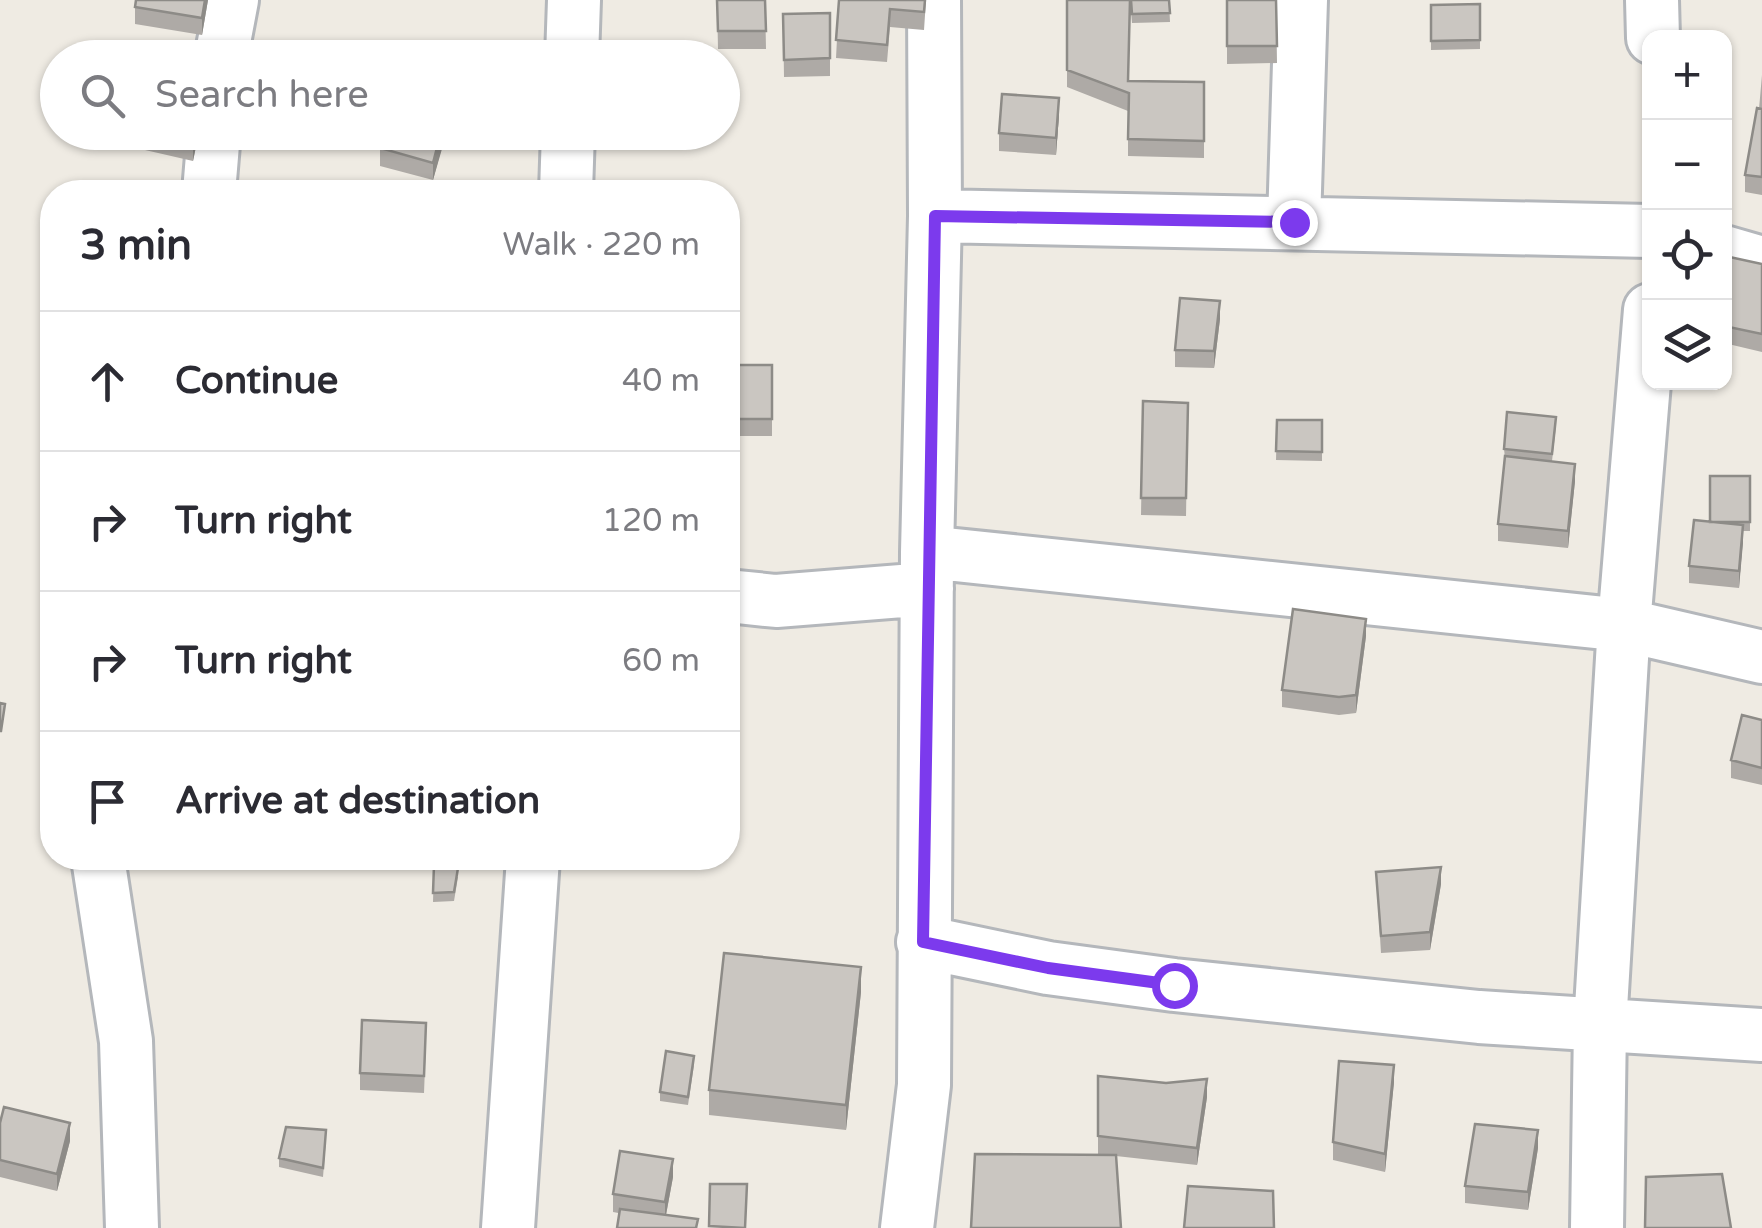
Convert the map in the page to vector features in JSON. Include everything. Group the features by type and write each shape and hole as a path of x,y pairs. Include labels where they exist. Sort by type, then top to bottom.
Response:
{"street":[{"path":"224,40 232,0"},
{"path":"573,40 574,0"},
{"path":"908,1228 924,1085 934,0"},
{"path":"1294,222 1301,0"},
{"path":"1652,0 1653,30"},
{"path":"210,180 212,150"},
{"path":"566,180 567,150"},
{"path":"935,216 1642,231"},
{"path":"1732,254 1762,263"},
{"path":"1597,1228 1600,1026 1624,624 1643,390"},
{"path":"740,597 776,601 927,570 1624,624 1762,657"},
{"path":"100,870 126,1041 132,1228"},
{"path":"508,1228 531,870"},
{"path":"923,942 1048,968 1174,985 1479,1017 1762,1036"}],"building":[{"path":"136,0 205,0 202,18 135,7"},
{"path":"717,0 765,0 766,31 718,31"},
{"path":"839,0 925,0 924,12 890,9 887,45 836,40"},
{"path":"1067,0 1130,0 1128,81 1204,82 1204,141 1128,139 1129,93 1067,70"},
{"path":"1131,0 1169,0 1170,13 1132,14"},
{"path":"1227,0 1276,0 1277,46 1227,46"},
{"path":"1480,4 1480,40 1431,41 1431,5"},
{"path":"830,13 830,58 784,60 783,14"},
{"path":"1002,94 1059,98 1056,138 999,133"},
{"path":"1757,108 1762,109 1762,177 1745,175"},
{"path":"387,150 436,150 433,163"},
{"path":"1732,258 1762,264 1762,334 1732,328"},
{"path":"1180,298 1220,301 1214,351 1175,350"},
{"path":"740,365 772,365 772,419 740,419"},
{"path":"1143,401 1188,403 1186,498 1141,498"},
{"path":"1507,412 1556,417 1552,454 1504,449"},
{"path":"1277,420 1322,420 1322,452 1276,451"},
{"path":"1505,456 1575,464 1568,531 1498,524"},
{"path":"1710,476 1750,476 1750,522 1710,522"},
{"path":"1694,520 1743,525 1739,571 1689,566"},
{"path":"1293,609 1366,619 1356,695 1339,697 1282,690"},
{"path":"0,703 5,704 1,731 0,731"},
{"path":"1742,715 1762,720 1762,768 1731,760"},
{"path":"1441,867 1430,932 1381,936 1376,872"},
{"path":"434,870 458,870 454,892 433,893"},
{"path":"724,953 861,967 846,1105 709,1090"},
{"path":"362,1020 426,1023 424,1076 360,1073"},
{"path":"666,1051 694,1056 688,1097 660,1092"},
{"path":"1339,1061 1394,1065 1385,1154 1333,1142"},
{"path":"1098,1076 1166,1083 1207,1079 1197,1148 1098,1136"},
{"path":"4,1107 70,1123 57,1174 0,1160"},
{"path":"1475,1124 1538,1130 1528,1192 1465,1186"},
{"path":"286,1127 326,1130 323,1168 279,1158"},
{"path":"620,1151 673,1159 665,1202 613,1194"},
{"path":"975,1154 1116,1155 1121,1228 971,1228"},
{"path":"1722,1174 1731,1228 1645,1228 1646,1177"},
{"path":"710,1184 747,1184 745,1228 709,1226"},
{"path":"1188,1186 1273,1191 1274,1228 1184,1228"},
{"path":"620,1209 698,1219 696,1228 617,1228"}],"route":[{"path":"1174,985 1048,968 923,942 935,216 1294,222"}]}
